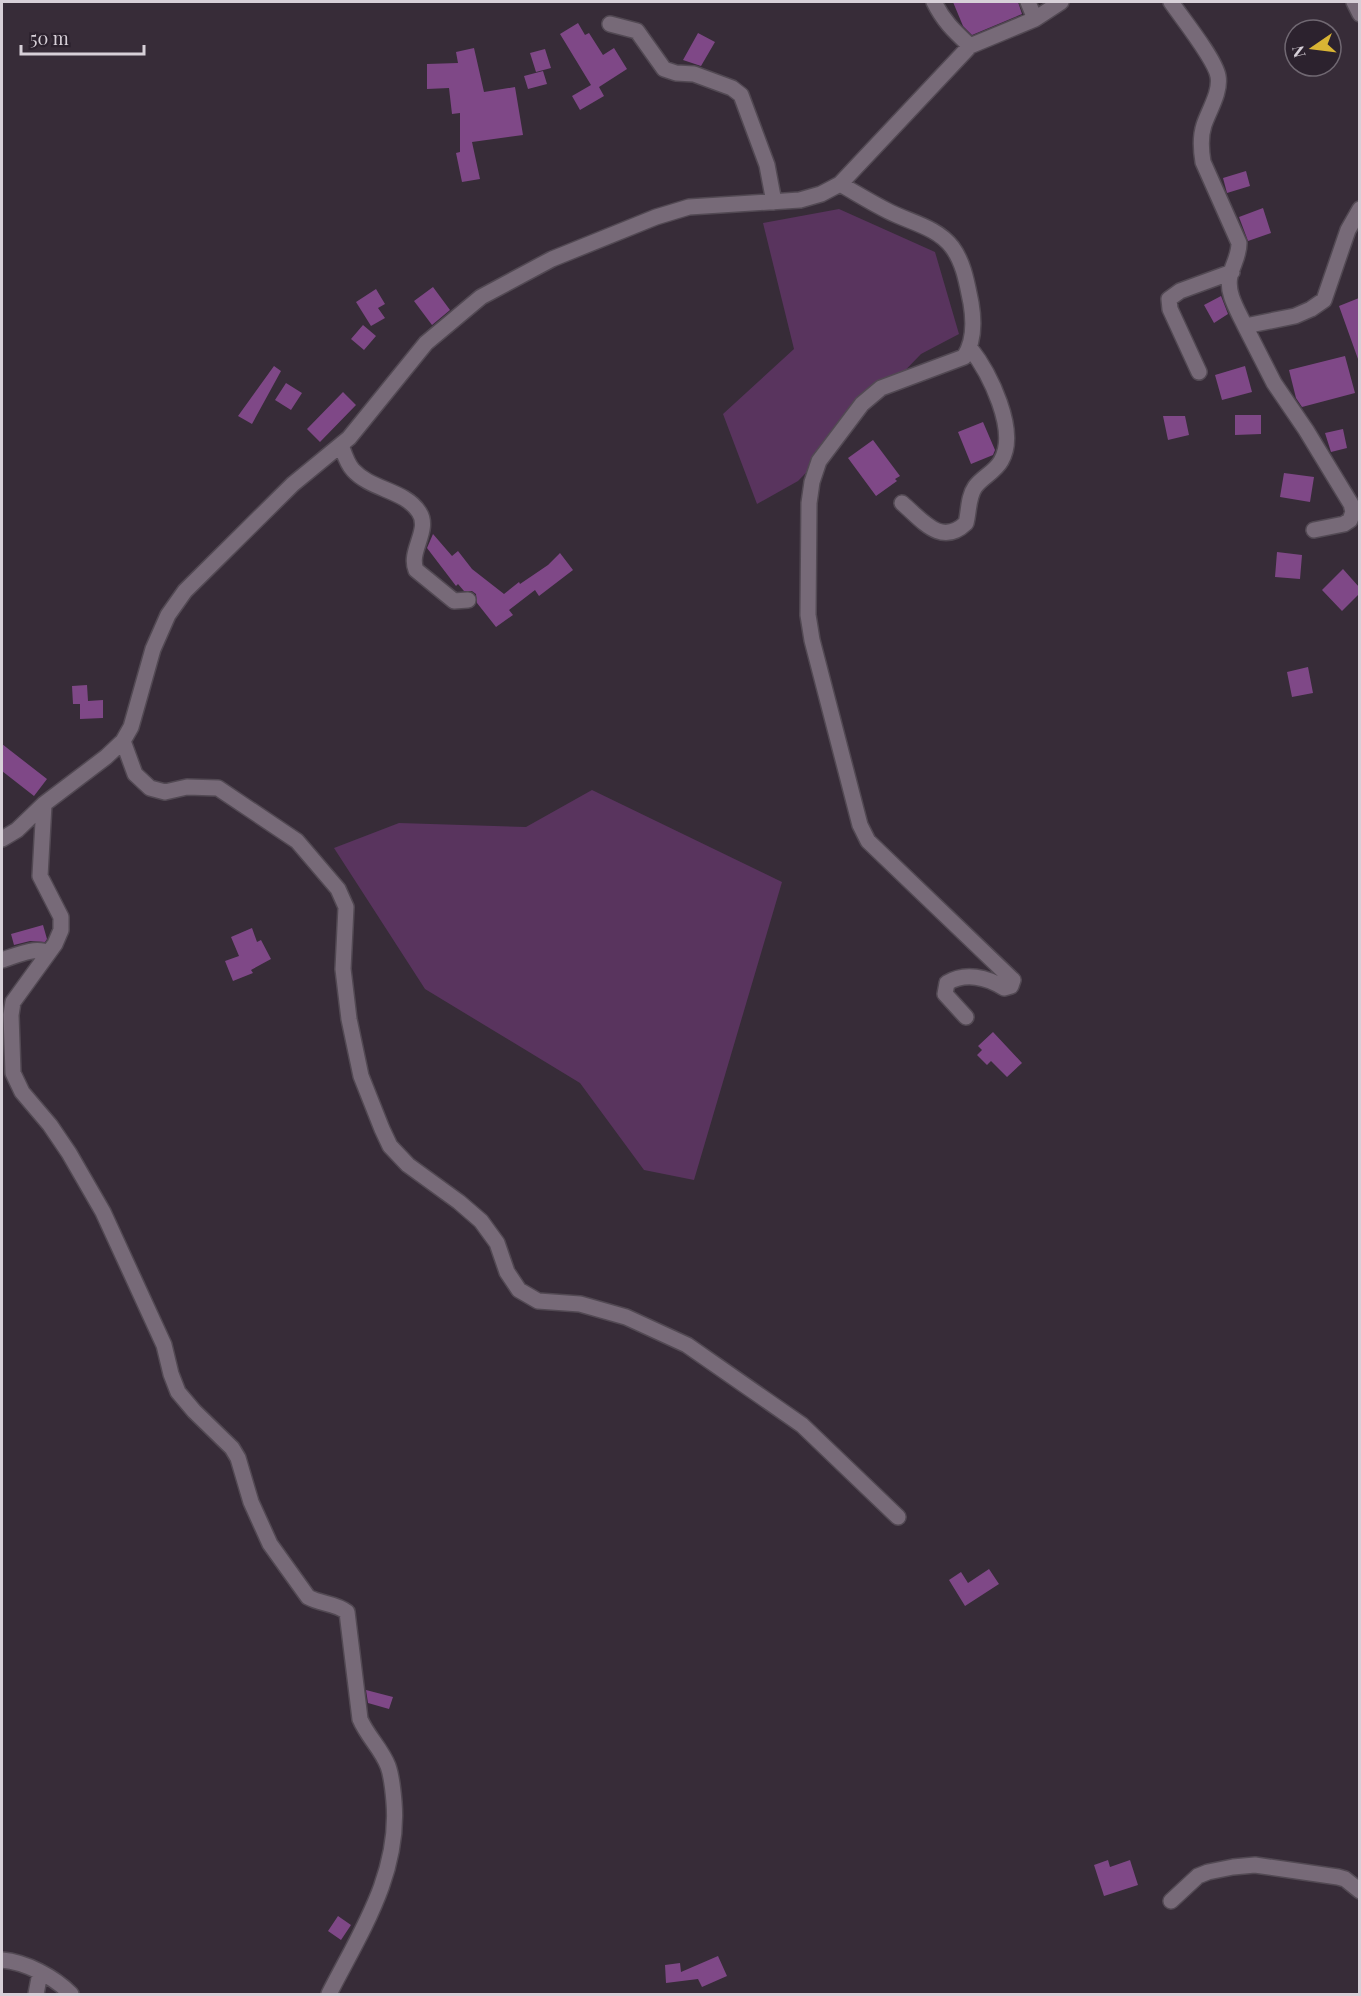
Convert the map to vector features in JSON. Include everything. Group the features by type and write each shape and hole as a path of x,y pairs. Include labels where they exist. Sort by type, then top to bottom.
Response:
{"street":[{"path":"934,2 942,19 970,46"},
{"path":"1028,2 1035,20"},
{"path":"2,839 16,830 44,804 106,757 123,741 131,727 153,649 168,615 185,591 293,484 349,438 426,343 481,297 552,259 656,217 689,207 800,200 822,194 840,184 970,46 1035,20 1061,2"},
{"path":"1171,2 1207,55 1218,76 1217,89 1203,128 1201,150 1203,162 1239,243 1239,253 1230,277 1230,290 1236,308 1274,383 1351,504 1353,512 1350,520 1344,524 1314,530"},
{"path":"1354,2 1359,14"},
{"path":"610,24 637,31 664,69 676,73 694,74 732,88 741,95 767,165 774,202"},
{"path":"840,184 889,212 929,228 951,245 962,264 970,300 973,332 970,348 964,357 881,388 862,404 819,461 812,482 808,541 808,615 812,640 860,825 868,841 1013,980 1011,986 1004,988 988,980 970,976 954,978 947,983 945,994 966,1017"},
{"path":"1245,326 1295,316 1324,300 1348,230 1359,209"},
{"path":"1199,372 1170,309 1169,299 1180,291 1232,272"},
{"path":"902,503 930,527 943,534 952,533 966,523 971,494 976,485 1001,460 1004,453 1005,431 1000,406 986,371 970,348"},
{"path":"341,445 351,468 360,477 399,496 418,510 422,517 423,527 413,563 416,570 454,601 468,600"},
{"path":"123,741 135,774 150,788 165,792 187,787 218,788 297,841 339,889 346,907 343,969 350,1019 362,1076 382,1129 390,1146 408,1165 481,1221 497,1243 507,1272 519,1290 538,1301 580,1304 626,1317 687,1346 802,1425 898,1517"},
{"path":"44,804 40,876 61,917 61,930 48,953 13,1002 12,1060 16,1080 22,1092 69,1152 103,1212 164,1345 178,1392 232,1448 238,1458 251,1502 270,1544 304,1593 316,1601 345,1610 349,1616 360,1719 381,1750 388,1768 394,1813 393,1841 386,1876 368,1922 329,1995"},
{"path":"2,960 43,950 48,953"},
{"path":"1171,1901 1198,1876 1233,1867 1256,1865 1346,1879 1359,1891"},
{"path":"2,1960 21,1964 59,1982 71,1995"},
{"path":"36,1995 39,1973"}],"shaded area":[{"path":"839,209 935,252 959,334 921,354 798,481 757,504 723,414 794,349 763,223"},
{"path":"592,790 782,882 694,1180 644,1170 580,1083 425,989 334,848 399,823 526,827"}],"building":[{"path":"953,2 1018,2 1022,14 972,35 963,26"},
{"path":"578,23 585,35 589,33 603,55 614,48 627,69 599,87 604,96 580,110 572,96 591,85 560,34"},
{"path":"698,33 715,42 701,66 683,60"},
{"path":"474,48 484,92 515,87 523,135 472,142 480,179 462,182 456,153 460,152 460,113 452,114 449,88 427,89 427,64 458,63 456,52"},
{"path":"545,49 551,68 536,72 530,53"},
{"path":"543,71 547,84 528,89 524,76"},
{"path":"1246,171 1250,186 1227,193 1223,178"},
{"path":"1263,208 1271,233 1248,241 1239,217"},
{"path":"433,287 450,310 432,325 414,301"},
{"path":"376,289 385,304 378,308 385,318 371,326 356,302"},
{"path":"1221,296 1228,314 1214,323 1204,305"},
{"path":"1359,298 1359,359 1358,359 1339,306"},
{"path":"363,325 376,336 364,350 351,339"},
{"path":"1345,356 1355,393 1302,407 1296,398 1289,370"},
{"path":"274,366 281,371 252,424 238,416"},
{"path":"1245,366 1252,392 1222,400 1215,375"},
{"path":"286,383 302,393 291,410 275,400"},
{"path":"343,392 356,405 320,442 307,429"},
{"path":"1235,415 1261,415 1261,434 1235,435"},
{"path":"1163,416 1185,416 1189,435 1168,440"},
{"path":"983,422 995,450 993,455 971,464 958,432"},
{"path":"1343,429 1347,448 1331,452 1325,433"},
{"path":"873,440 900,476 895,479 897,481 876,496 848,458"},
{"path":"1284,473 1314,477 1310,502 1280,497"},
{"path":"433,534 452,556 458,551 472,569 504,594 548,565 560,553 573,570 539,596 535,590 509,610 513,615 496,627 477,603 476,594 472,591 464,591 458,584 456,586 427,548"},
{"path":"1277,552 1302,555 1300,579 1275,577"},
{"path":"1343,569 1359,587 1359,594 1342,611 1322,590"},
{"path":"1308,667 1313,693 1292,697 1287,672"},
{"path":"87,685 88,701 103,700 103,718 80,719 80,704 73,704 72,686"},
{"path":"2,744 47,779 34,796 2,771"},
{"path":"43,925 47,939 45,942 30,941 14,945 11,934"},
{"path":"252,928 257,942 261,940 271,959 251,970 253,973 233,981 225,961 239,956 231,937"},
{"path":"993,1032 1022,1063 1007,1077 991,1061 987,1065 977,1055 982,1050 978,1046"},
{"path":"989,1569 999,1584 965,1606 949,1580 961,1572 968,1583"},
{"path":"366,1690 393,1697 389,1709 368,1703"},
{"path":"1108,1860 1110,1867 1130,1860 1138,1885 1104,1896 1094,1865"},
{"path":"338,1916 351,1925 341,1940 328,1931"},
{"path":"718,1956 727,1976 702,1987 698,1979 666,1983 665,1965 680,1963 681,1972"}]}
